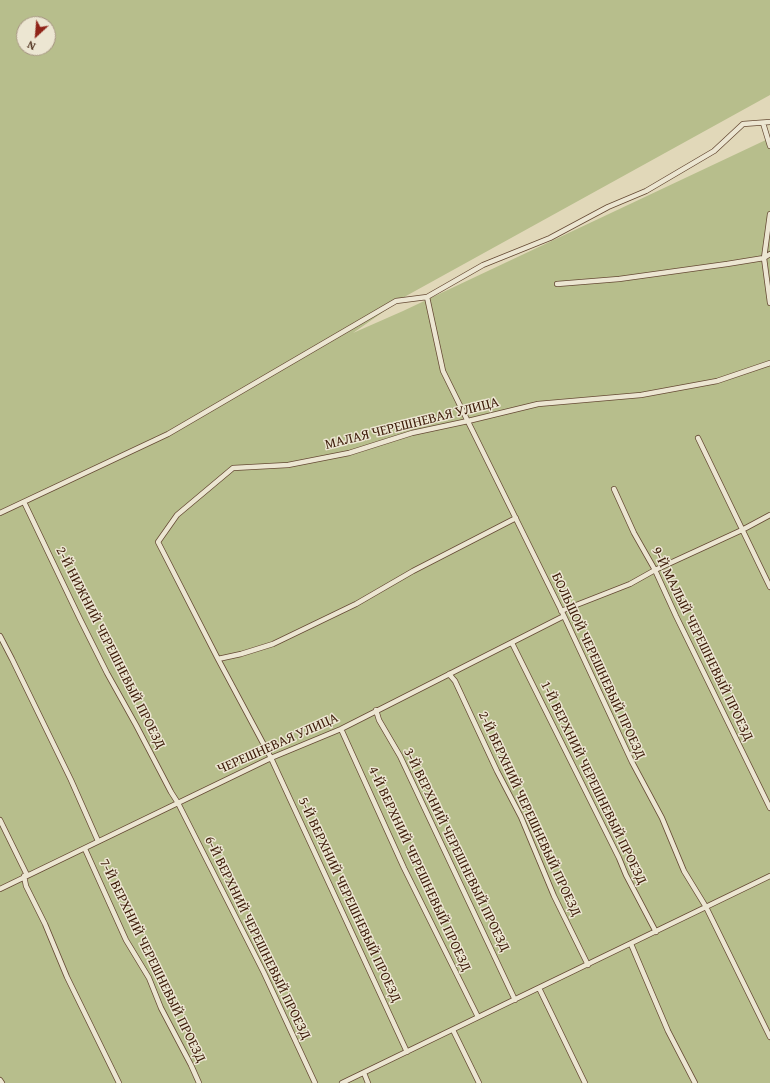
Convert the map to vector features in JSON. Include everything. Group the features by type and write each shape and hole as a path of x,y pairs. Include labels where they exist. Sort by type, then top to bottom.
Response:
{"lane":[{"path":"0,513 168,434 396,300 427,297 483,265 550,238 608,207 646,191 714,151 743,124 770,122"},
{"path":"762,123 770,146"},
{"path":"770,214 764,258 770,303"},
{"path":"556,284 619,279 764,258 770,254"},
{"name":"БОЛЬШОЙ ЧЕРЕШНЕВЫЙ ПРОЕЗД","path":"427,297 443,371 564,616 632,762 662,818 684,871 706,907 770,1037"},
{"name":"МАЛАЯ ЧЕРЕШНЕВАЯ УЛИЦА","path":"158,542 177,515 234,468 288,465 349,453 412,433 538,404 641,395 717,380 770,363"},
{"path":"698,438 770,587"},
{"name":"9-Й МАЛЫЙ ЧЕРЕШНЕВЫЙ ПРОЕЗД","path":"614,489 634,533 655,570 770,808"},
{"name":"2-Й НИЖНИЙ ЧЕРЕШНЕВЫЙ ПРОЕЗД","path":"24,502 107,672 178,803"},
{"path":"561,611 630,584 655,570 742,530 770,515"},
{"path":"218,659 241,654 273,644 356,604 413,571 516,518"},
{"name":"5-Й ВЕРХНИЙ ЧЕРЕШНЕВЫЙ ПРОЕЗД","path":"158,542 271,758 407,1052"},
{"name":"ЧЕРЕШНЕВАЯ УЛИЦА","path":"0,888 271,758 340,729 564,616"},
{"path":"0,636 71,780 98,841"},
{"name":"1-Й ВЕРХНИЙ ЧЕРЕШНЕВЫЙ ПРОЕЗД","path":"512,643 619,858 626,875 656,932"},
{"name":"2-Й ВЕРХНИЙ ЧЕРЕШНЕВЫЙ ПРОЕЗД","path":"449,674 455,681 497,771 521,816 554,896 588,965"},
{"name":"3-Й ВЕРХНИЙ ЧЕРЕШНЕВЫЙ ПРОЕЗД","path":"376,710 379,720 400,756 515,1000"},
{"name":"4-Й ВЕРХНИЙ ЧЕРЕШНЕВЫЙ ПРОЕЗД","path":"340,729 404,868 478,1017"},
{"name":"6-Й ВЕРХНИЙ ЧЕРЕШНЕВЫЙ ПРОЕЗД","path":"178,803 258,960 315,1083"},
{"path":"0,820 26,876 26,886 45,924 67,977 119,1083"},
{"name":"7-Й ВЕРХНИЙ ЧЕРЕШНЕВЫЙ ПРОЕЗД","path":"85,848 126,940 149,978 161,1008 192,1065 198,1083"},
{"path":"342,1083 770,876"},
{"path":"631,944 668,1031 695,1083"},
{"path":"539,988 584,1083"},
{"path":"453,1030 479,1083"},
{"path":"364,1073 368,1083"}],"green space":[{"path":"0,0 770,0 770,95 406,296 353,333 403,311 770,138 770,1083 0,1083"}]}
